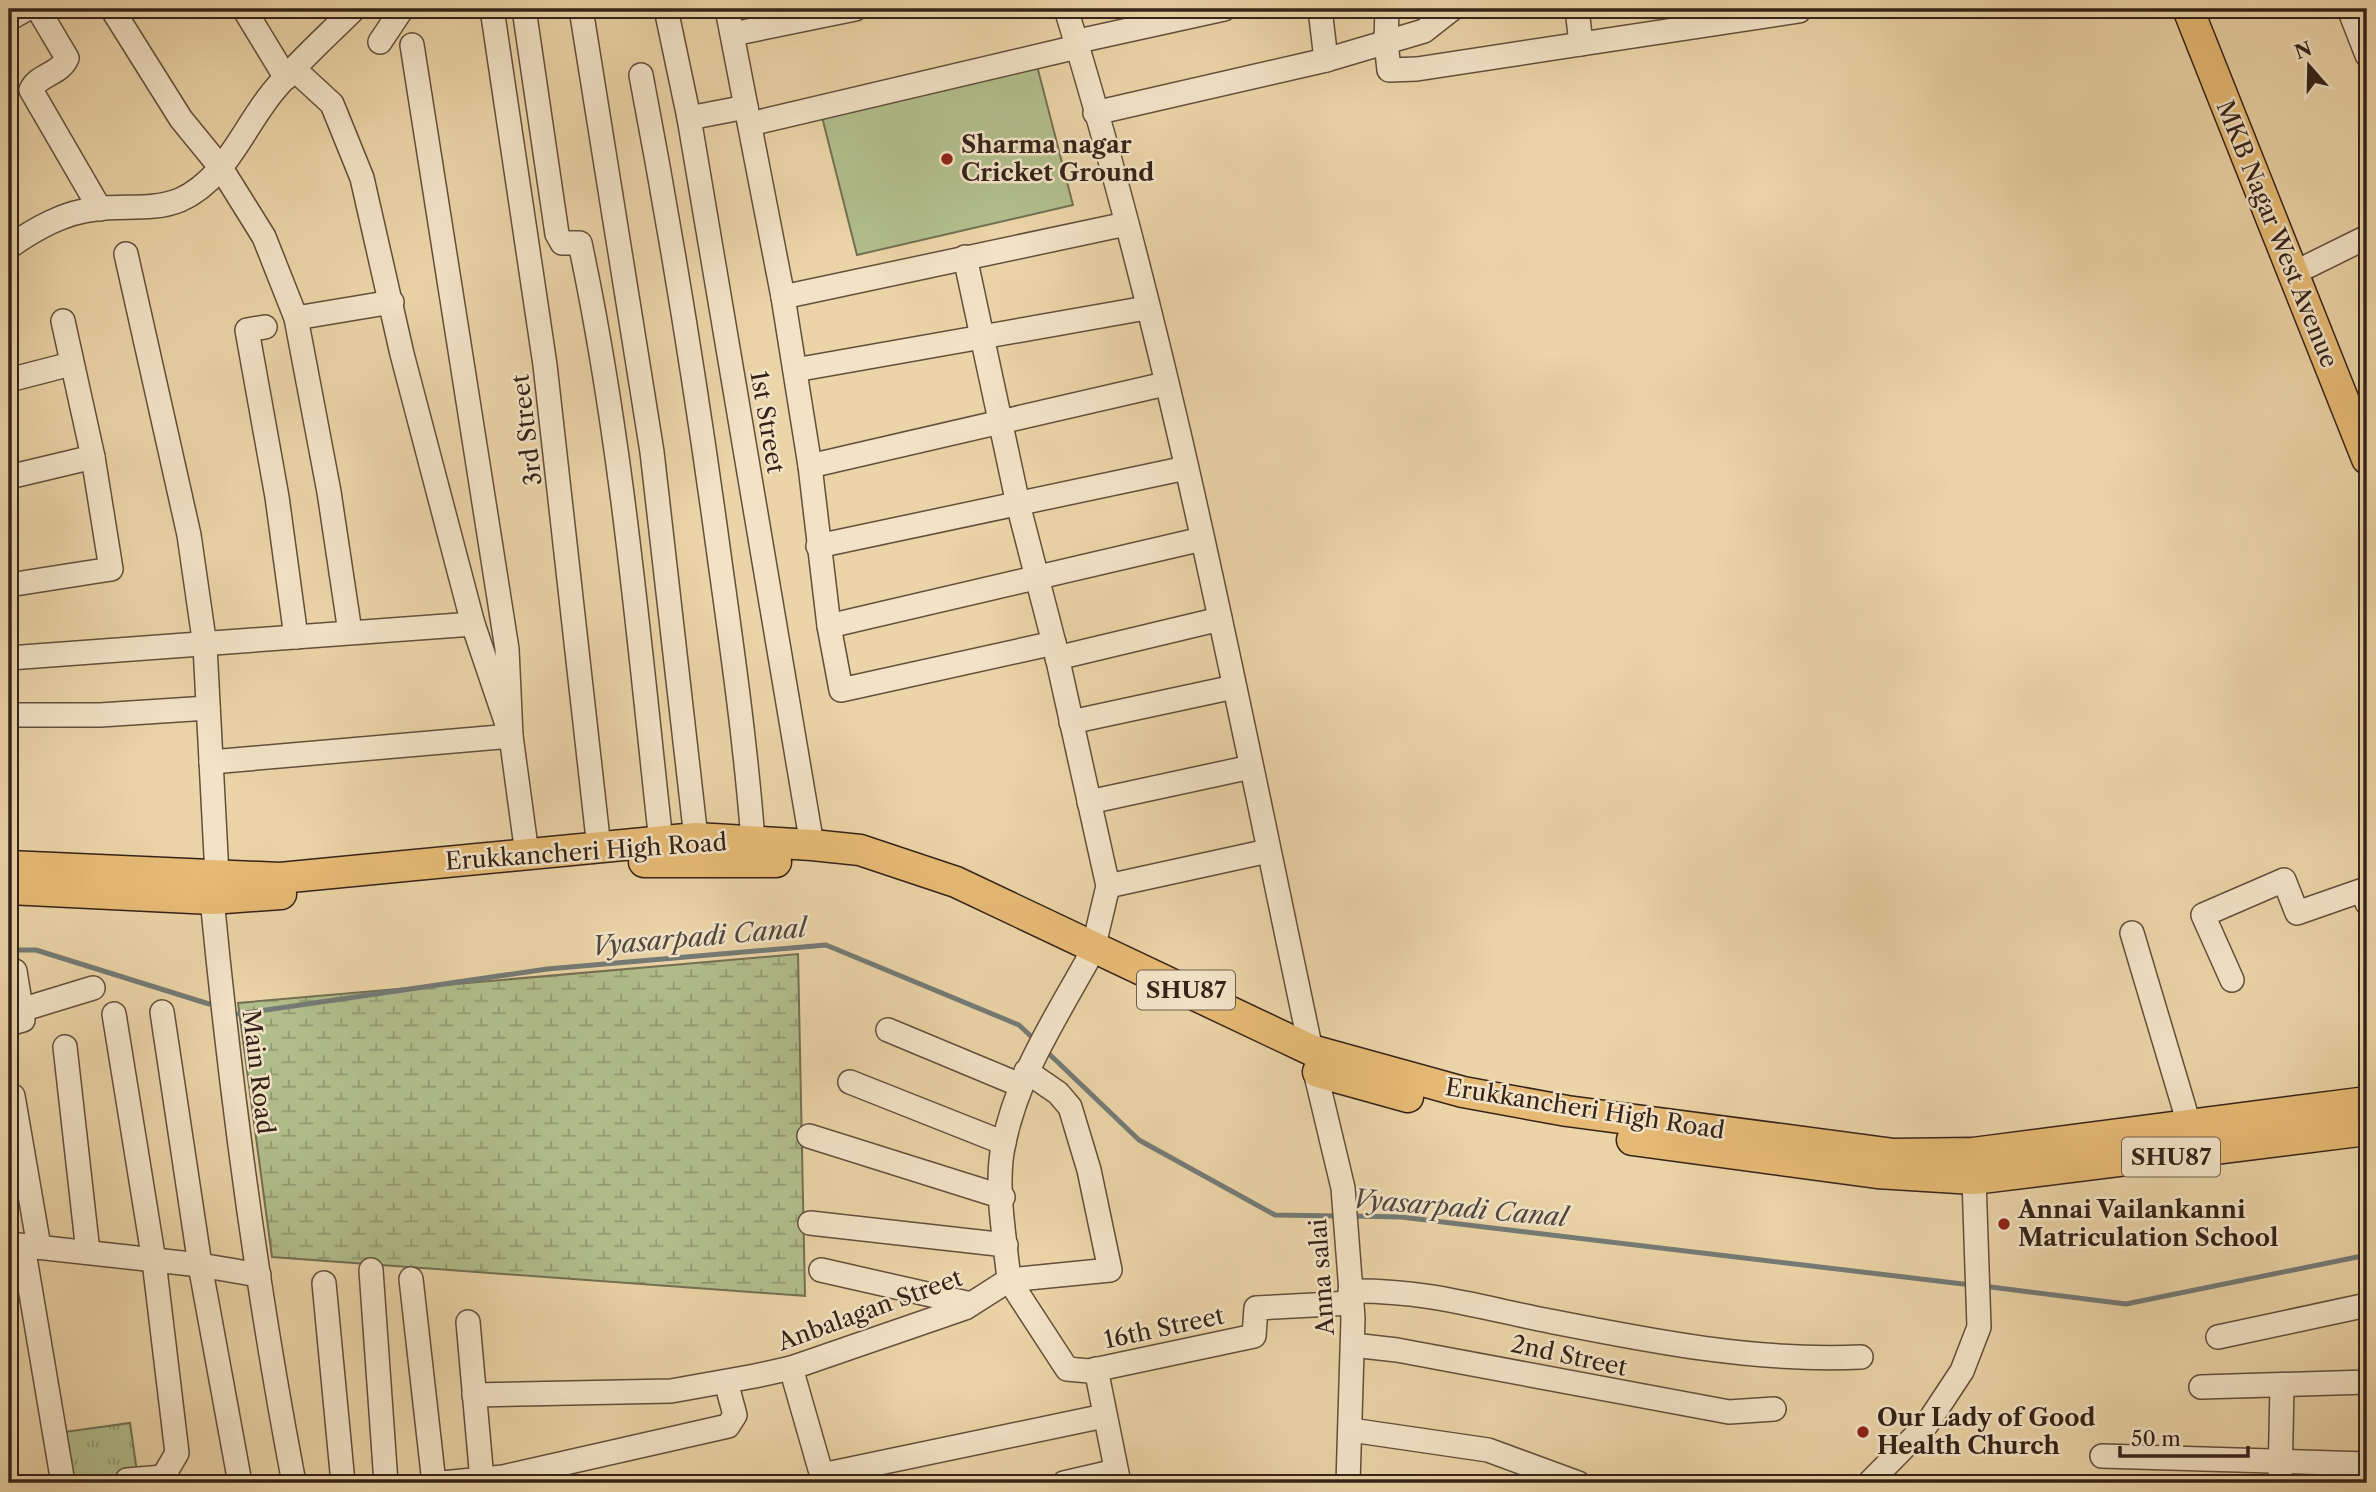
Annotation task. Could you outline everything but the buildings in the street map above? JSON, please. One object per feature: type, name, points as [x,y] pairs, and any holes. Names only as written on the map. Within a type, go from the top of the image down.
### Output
[{"type":"main road","name":"MKB Nagar West Avenue","points":[[2188,9],[2367,459]]},
{"type":"main road","name":"Erukkancheri High Road","points":[[9,866],[214,887],[280,878],[696,838],[812,845],[860,850],[895,859],[956,883],[1090,954],[1313,1061],[1567,1111],[1894,1154],[1973,1153],[2367,1102]]},
{"type":"main road","name":"SHU87","points":[[9,889],[214,887],[503,877],[662,860],[841,864],[918,888],[1090,954]]},
{"type":"main road","name":"SHU87","points":[[1313,1061],[1442,1105],[1586,1134],[1877,1173],[1974,1179],[2367,1130]]},
{"type":"street","points":[[9,19],[27,9]]},
{"type":"street","points":[[38,9],[67,58],[63,65],[36,83],[31,90],[100,209]]},
{"type":"street","points":[[112,9],[181,119],[221,168],[264,237],[296,318],[329,492],[350,632]]},
{"type":"street","points":[[244,9],[290,73],[332,104],[362,178],[402,354],[473,624],[511,736]]},
{"type":"street","points":[[9,247],[45,225],[100,209],[150,207],[179,200],[221,168],[274,89],[354,9]]},
{"type":"street","points":[[380,42],[402,9]]},
{"type":"street","name":"3rd Street","points":[[492,9],[545,365],[599,848]]},
{"type":"street","points":[[524,9],[557,234],[562,243],[580,243],[599,332],[614,435],[661,842]]},
{"type":"street","points":[[580,9],[652,452],[696,838]]},
{"type":"street","name":"1st Street","points":[[666,9],[689,118],[812,845]]},
{"type":"street","points":[[727,9],[782,297],[810,466],[829,626],[841,690],[1220,619]]},
{"type":"street","points":[[733,34],[855,9]]},
{"type":"street","name":"Anna salai","points":[[1066,9],[1126,224],[1186,468],[1313,1061],[1343,1188],[1353,1345],[1348,1483]]},
{"type":"street","points":[[689,118],[748,116],[1077,47],[1083,40],[1224,9]]},
{"type":"street","points":[[1320,9],[1326,60]]},
{"type":"street","points":[[1387,9],[1389,70],[1417,69],[1805,9]]},
{"type":"street","points":[[1095,113],[1326,60],[1424,31],[1452,9]]},
{"type":"street","points":[[1577,9],[1581,44]]},
{"type":"street","points":[[2349,9],[2367,55]]},
{"type":"street","points":[[412,45],[507,649],[511,736],[527,854]]},
{"type":"street","points":[[640,75],[672,237],[696,386],[746,745],[753,841]]},
{"type":"street","points":[[782,297],[1126,224]]},
{"type":"street","points":[[2292,274],[2367,237]]},
{"type":"street","name":"Main Road","points":[[126,254],[189,535],[203,643],[208,708],[214,887],[227,1054],[259,1275],[294,1483]]},
{"type":"street","points":[[888,1030],[1032,1062],[1070,1107],[1089,1170],[1110,1270],[1009,1280],[1003,1196],[1004,1143],[1032,1062],[1090,954],[1108,886],[1038,577],[1018,504],[965,257]]},
{"type":"street","points":[[296,318],[392,302]]},
{"type":"street","points":[[794,370],[1146,308]]},
{"type":"street","points":[[9,585],[111,569],[93,457],[63,321]]},
{"type":"street","points":[[265,327],[247,330],[277,496],[296,637]]},
{"type":"street","points":[[9,380],[71,363]]},
{"type":"street","points":[[810,466],[1165,384]]},
{"type":"street","points":[[9,477],[93,457]]},
{"type":"street","points":[[818,546],[1186,468]]},
{"type":"street","points":[[829,626],[1202,538]]},
{"type":"street","points":[[9,658],[473,624]]},
{"type":"street","points":[[1071,722],[1234,687]]},
{"type":"street","points":[[9,715],[100,715],[208,708]]},
{"type":"street","points":[[211,762],[511,736]]},
{"type":"street","points":[[1089,802],[1251,768]]},
{"type":"street","points":[[1108,886],[1268,851]]},
{"type":"street","points":[[2232,980],[2203,915],[2284,880],[2297,913],[2363,890],[2367,903]]},
{"type":"street","points":[[2132,933],[2189,1124]]},
{"type":"street","points":[[9,972],[15,971],[15,1017],[93,988]]},
{"type":"street","points":[[162,1012],[200,1265],[240,1483]]},
{"type":"street","points":[[114,1014],[154,1261],[177,1453],[163,1480],[127,1480],[127,1483]]},
{"type":"street","points":[[65,1046],[88,1252]]},
{"type":"street","points":[[850,1082],[1004,1143]]},
{"type":"street","points":[[13,1096],[24,1246],[63,1483]]},
{"type":"street","points":[[809,1136],[1003,1196]]},
{"type":"street","points":[[1869,1483],[1927,1424],[1962,1371],[1979,1327],[1974,1179]]},
{"type":"street","points":[[810,1223],[1006,1245]]},
{"type":"street","points":[[24,1246],[200,1265],[259,1275]]},
{"type":"street","points":[[371,1270],[386,1483]]},
{"type":"street","points":[[821,1270],[971,1304]]},
{"type":"street","points":[[411,1279],[433,1483]]},
{"type":"street","name":"Anbalagan Street","points":[[474,1395],[671,1391],[726,1382],[791,1368],[971,1304],[1009,1280]]},
{"type":"street","name":"16th Street","points":[[1009,1280],[1067,1369],[1096,1369],[1254,1336],[1256,1308],[1351,1297]]},
{"type":"street","points":[[324,1283],[344,1483]]},
{"type":"street","points":[[1351,1297],[1399,1290],[1646,1339],[1743,1355],[1808,1359],[1861,1357]]},
{"type":"street","points":[[2218,1337],[2367,1305]]},
{"type":"street","points":[[468,1322],[477,1481],[728,1426],[735,1415],[726,1382]]},
{"type":"street","name":"2nd Street","points":[[1353,1345],[1423,1354],[1651,1400],[1728,1412],[1774,1409]]},
{"type":"street","points":[[791,1368],[823,1479],[1104,1416]]},
{"type":"street","points":[[1064,1483],[1117,1477],[1096,1369]]},
{"type":"street","points":[[2201,1387],[2367,1382]]},
{"type":"street","points":[[2280,1473],[2282,1385]]},
{"type":"street","points":[[1351,1430],[1488,1450],[1578,1483]]},
{"type":"street","points":[[2102,1456],[2280,1473],[2367,1464]]},
{"type":"green space","name":"Sharma nagar Cricket Ground","points":[[1036,62],[1073,205],[857,255],[821,113]]},
{"type":"green space","points":[[798,954],[805,1296],[272,1257],[238,1003]]},
{"type":"green space","points":[[130,1423],[137,1472],[124,1483],[67,1483],[57,1433]]},
{"type":"waterway","name":"Vyasarpadi Canal","points":[[238,1014],[547,969],[826,945],[1019,1025],[1035,1040]]},
{"type":"waterway","name":"Vyasarpadi Canal","points":[[9,950],[36,950],[209,1004]]},
{"type":"waterway","name":"Vyasarpadi Canal","points":[[1044,1049],[1139,1140],[1275,1215],[1339,1216]]},
{"type":"waterway","name":"Vyasarpadi Canal","points":[[1352,1216],[1401,1217],[1963,1284]]},
{"type":"waterway","name":"Vyasarpadi Canal","points":[[1991,1287],[2126,1304],[2367,1255]]},
{"type":"place","name":"Sharma nagar Cricket Ground","points":[[947,159]]},
{"type":"place","name":"Annai Vailankanni Matriculation School","points":[[2004,1224]]},
{"type":"place","name":"Our Lady of Good Health Church","points":[[1863,1432]]}]
